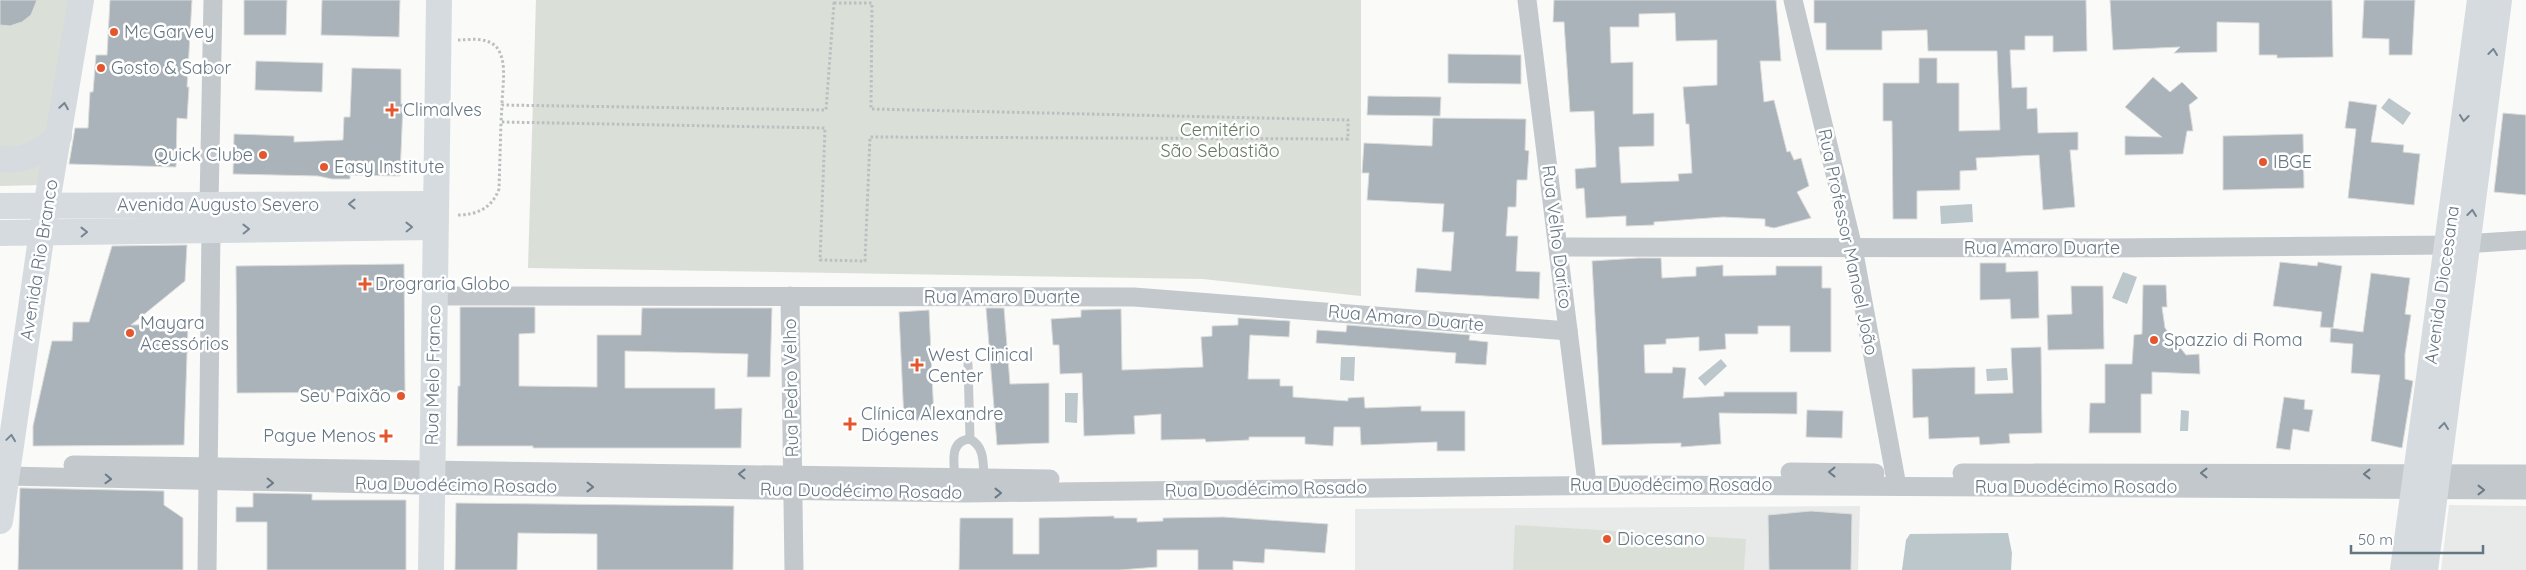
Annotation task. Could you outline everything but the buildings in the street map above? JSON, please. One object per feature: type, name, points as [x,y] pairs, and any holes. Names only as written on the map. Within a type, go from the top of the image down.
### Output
[{"type":"main road","name":"Avenida Rio Branco","points":[[0,521],[42,232],[81,0]]},
{"type":"main road","name":"Rua Melo Franco","points":[[431,570],[439,0]]},
{"type":"main road","name":"Avenida Diocesana","points":[[2458,244],[2480,0]]},
{"type":"main road","name":"Avenida Diocesana","points":[[2403,570],[2426,482],[2458,244],[2499,0]]},
{"type":"main road","points":[[0,159],[13,160],[30,157],[59,136]]},
{"type":"main road","name":"Avenida Augusto Severo","points":[[0,206],[209,204],[436,215]]},
{"type":"main road","name":"Avenida Augusto Severo","points":[[0,233],[211,230],[436,215]]},
{"type":"main road","name":"Avenida Diocesana","points":[[2425,570],[2426,482]]},
{"type":"street","points":[[209,204],[213,0]]},
{"type":"street","name":"Rua Velho Darico","points":[[1527,0],[1586,475]]},
{"type":"street","name":"Rua Professor Manoel João","points":[[1793,0],[1852,248],[1895,480]]},
{"type":"street","points":[[207,570],[211,230]]},
{"type":"street","name":"Rua Amaro Duarte","points":[[1558,247],[1852,248],[2458,244],[2526,240]]},
{"type":"street","name":"Rua Amaro Duarte","points":[[434,296],[1134,297],[1568,331]]},
{"type":"street","name":"Rua Pedro Velho","points":[[790,296],[794,570]]},
{"type":"street","name":"Rua Duodécimo Rosado","points":[[7,470],[793,483],[965,493],[1895,480]]},
{"type":"street","name":"Rua Duodécimo Rosado","points":[[2426,482],[2526,474]]},
{"type":"street","name":"Rua Duodécimo Rosado","points":[[793,483],[954,478],[1586,475],[1895,480],[2426,482],[2526,490]]},
{"type":"lane","points":[[968,364],[970,440]]},
{"type":"lane","points":[[954,478],[954,452],[956,445],[962,440],[970,440],[978,444],[982,452],[984,479]]},
{"type":"path","points":[[501,122],[825,128],[820,260],[865,261],[870,137],[1348,139],[1348,120],[871,109],[872,3],[834,2],[826,110],[502,105]]},
{"type":"path","points":[[436,215],[469,215],[480,211],[495,199],[499,189],[503,62],[498,49],[486,40],[439,38]]},
{"type":"shaded area","points":[[2389,98],[2411,113],[2403,125],[2381,108]]},
{"type":"shaded area","points":[[1972,204],[1973,222],[1941,224],[1940,206]]},
{"type":"shaded area","points":[[2123,272],[2137,277],[2127,304],[2112,298]]},
{"type":"shaded area","points":[[1341,357],[1355,357],[1354,381],[1340,380]]},
{"type":"shaded area","points":[[1721,359],[1727,366],[1705,386],[1698,378]]},
{"type":"shaded area","points":[[2007,368],[2008,380],[1987,381],[1986,369]]},
{"type":"shaded area","points":[[1065,393],[1078,393],[1077,423],[1065,422]]},
{"type":"shaded area","points":[[2181,410],[2189,411],[2188,431],[2180,431]]},
{"type":"shaded area","points":[[2449,505],[2526,506],[2526,570],[2441,570]]},
{"type":"shaded area","name":"Diocesano","points":[[1860,506],[1858,570],[1355,570],[1355,509]]},
{"type":"shaded area","points":[[2008,533],[2012,553],[2011,570],[1902,570],[1906,540],[1910,534]]},
{"type":"green space","points":[[37,0],[72,0],[41,185],[0,186],[0,25],[14,25],[24,21],[31,13]]},
{"type":"green space","name":"Cemitério São Sebastião","points":[[536,0],[1361,0],[1361,296],[1203,279],[528,268]]},
{"type":"green space","points":[[1515,525],[1746,539],[1744,570],[1513,570]]},
{"type":"place","name":"Mc Garvey","points":[[114,32]]},
{"type":"place","name":"Gosto & Sabor","points":[[101,68]]},
{"type":"place","name":"Climalves","points":[[392,110]]},
{"type":"place","name":"Quick Clube","points":[[263,155]]},
{"type":"place","name":"IBGE","points":[[2263,162]]},
{"type":"place","name":"Easy Institute","points":[[324,167]]},
{"type":"place","name":"Drograria Globo","points":[[365,284]]},
{"type":"place","name":"Mayara Acessórios","points":[[130,333]]},
{"type":"place","name":"Spazzio di Roma","points":[[2154,340]]},
{"type":"place","name":"West Clinical Center","points":[[917,365]]},
{"type":"place","name":"Seu Paixão","points":[[401,396]]},
{"type":"place","name":"Clínica Alexandre Diógenes","points":[[850,424]]},
{"type":"place","name":"Pague Menos","points":[[386,436]]},
{"type":"place","name":"Diocesano","points":[[1607,539]]}]
